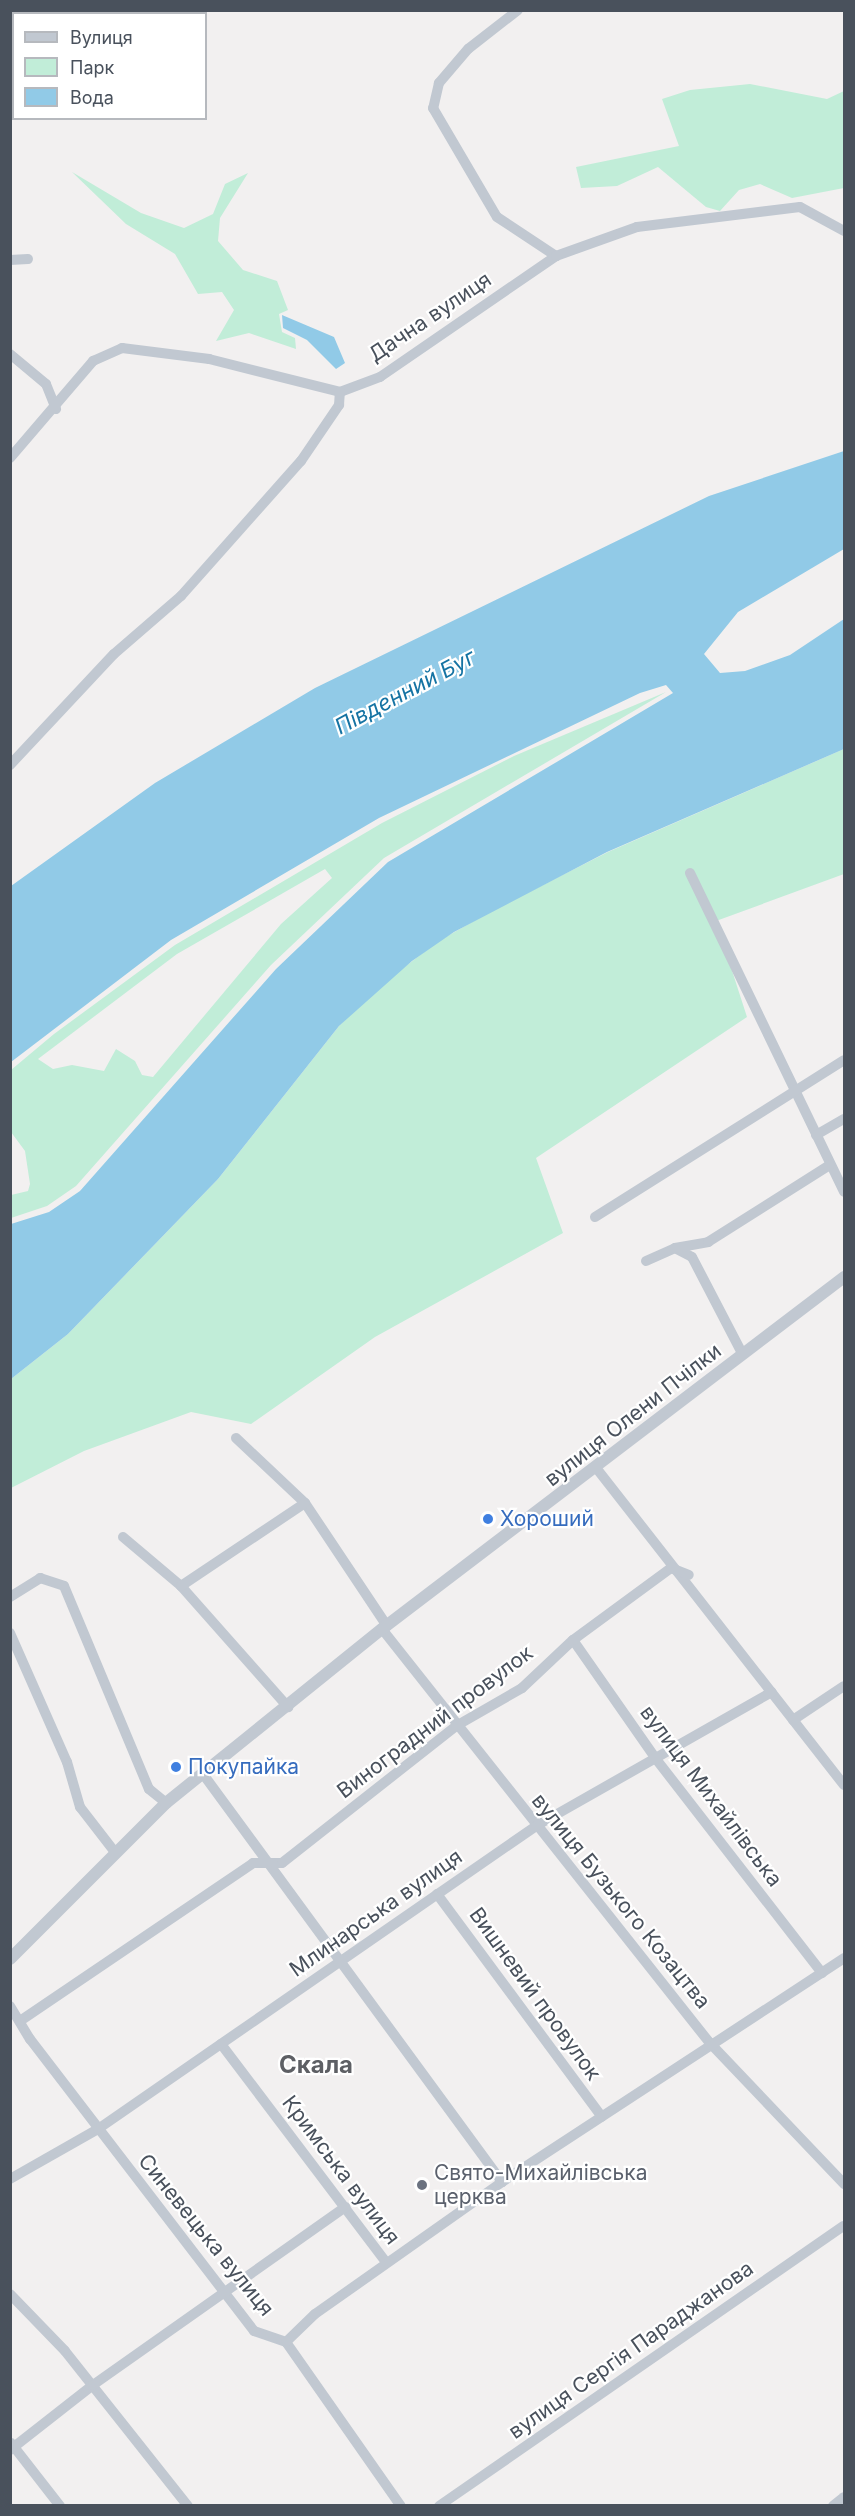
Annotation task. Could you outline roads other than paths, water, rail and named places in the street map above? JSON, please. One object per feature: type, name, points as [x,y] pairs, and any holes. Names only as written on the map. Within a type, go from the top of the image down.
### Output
[{"type":"street","points":[[518,10],[468,49],[439,83],[433,108],[497,217],[556,256]]},
{"type":"street","name":"Дачна вулиця","points":[[340,392],[380,376],[556,256],[637,227],[800,207],[844,231]]},
{"type":"street","points":[[10,260],[28,259]]},
{"type":"street","points":[[10,459],[57,410],[93,362],[122,348],[209,359],[340,392],[339,405],[301,461],[181,596],[114,654],[10,765]]},
{"type":"street","points":[[10,354],[46,384],[57,410]]},
{"type":"street","points":[[690,873],[793,1091],[844,1192]]},
{"type":"street","points":[[595,1217],[844,1060]]},
{"type":"street","points":[[816,1135],[844,1119]]},
{"type":"street","points":[[646,1261],[675,1248],[708,1242],[830,1165]]},
{"type":"street","points":[[675,1248],[692,1257],[743,1355]]},
{"type":"street","name":"вулиця Олени Пчілки","points":[[10,1959],[114,1851],[166,1803],[384,1628],[597,1469],[844,1277]]},
{"type":"street","points":[[236,1438],[305,1503],[384,1628]]},
{"type":"street","points":[[597,1469],[671,1568],[844,1785]]},
{"type":"street","points":[[181,1586],[305,1503]]},
{"type":"street","points":[[123,1537],[181,1586],[288,1707]]},
{"type":"street","points":[[671,1568],[689,1575]]},
{"type":"street","name":"Виноградний провулок","points":[[20,2021],[253,1863],[282,1863],[456,1726],[522,1688],[573,1640],[671,1568]]},
{"type":"street","points":[[10,1597],[40,1578],[64,1586],[79,1614],[129,1746],[149,1789],[166,1803]]},
{"type":"street","name":"вулиця Бузького Козацтва","points":[[384,1628],[456,1726],[709,2042],[844,2184]]},
{"type":"street","points":[[10,1633],[67,1762],[80,1807],[114,1851]]},
{"type":"street","name":"вулиця Михайлівська","points":[[573,1640],[656,1759],[822,1973]]},
{"type":"street","points":[[793,1720],[844,1686]]},
{"type":"street","name":"Млинарська вулиця","points":[[10,2179],[98,2129],[536,1826],[772,1692]]},
{"type":"street","points":[[203,1774],[502,2182]]},
{"type":"street","name":"Вишневий провулок","points":[[438,1894],[602,2118]]},
{"type":"street","points":[[401,2505],[286,2342],[386,2262],[502,2182],[602,2118],[709,2042],[844,1958]]},
{"type":"street","name":"Синевецька вулиця","points":[[10,2006],[98,2129],[228,2294],[254,2331],[286,2342]]},
{"type":"street","name":"Кримська вулиця","points":[[221,2044],[386,2262]]},
{"type":"street","points":[[60,2505],[12,2447],[93,2385],[228,2294],[345,2207]]},
{"type":"street","name":"вулиця Сергія Параджанова","points":[[439,2505],[844,2226]]},
{"type":"street","points":[[10,2294],[93,2385],[188,2505]]},
{"type":"street","points":[[833,2505],[844,2497]]},
{"type":"water","points":[[282,315],[334,337],[345,363],[336,369],[307,340],[283,328]]},
{"type":"water","name":"Південний Буг","points":[[844,451],[844,549],[738,612],[704,654],[720,673],[745,671],[790,655],[844,619],[844,749],[607,852],[454,932],[412,961],[339,1026],[218,1179],[68,1334],[11,1379],[11,1224],[49,1212],[80,1191],[276,969],[388,862],[673,693],[666,685],[640,693],[379,818],[171,940],[11,1062],[11,886],[155,783],[315,688],[709,496]]},
{"type":"place","name":"Хороший","points":[[488,1519]]},
{"type":"place","name":"Покупайка","points":[[176,1767]]},
{"type":"place","name":"Свято-Михайлівська церква","points":[[422,2185]]},
{"type":"district","name":"Скала","points":[[316,2065]]}]
